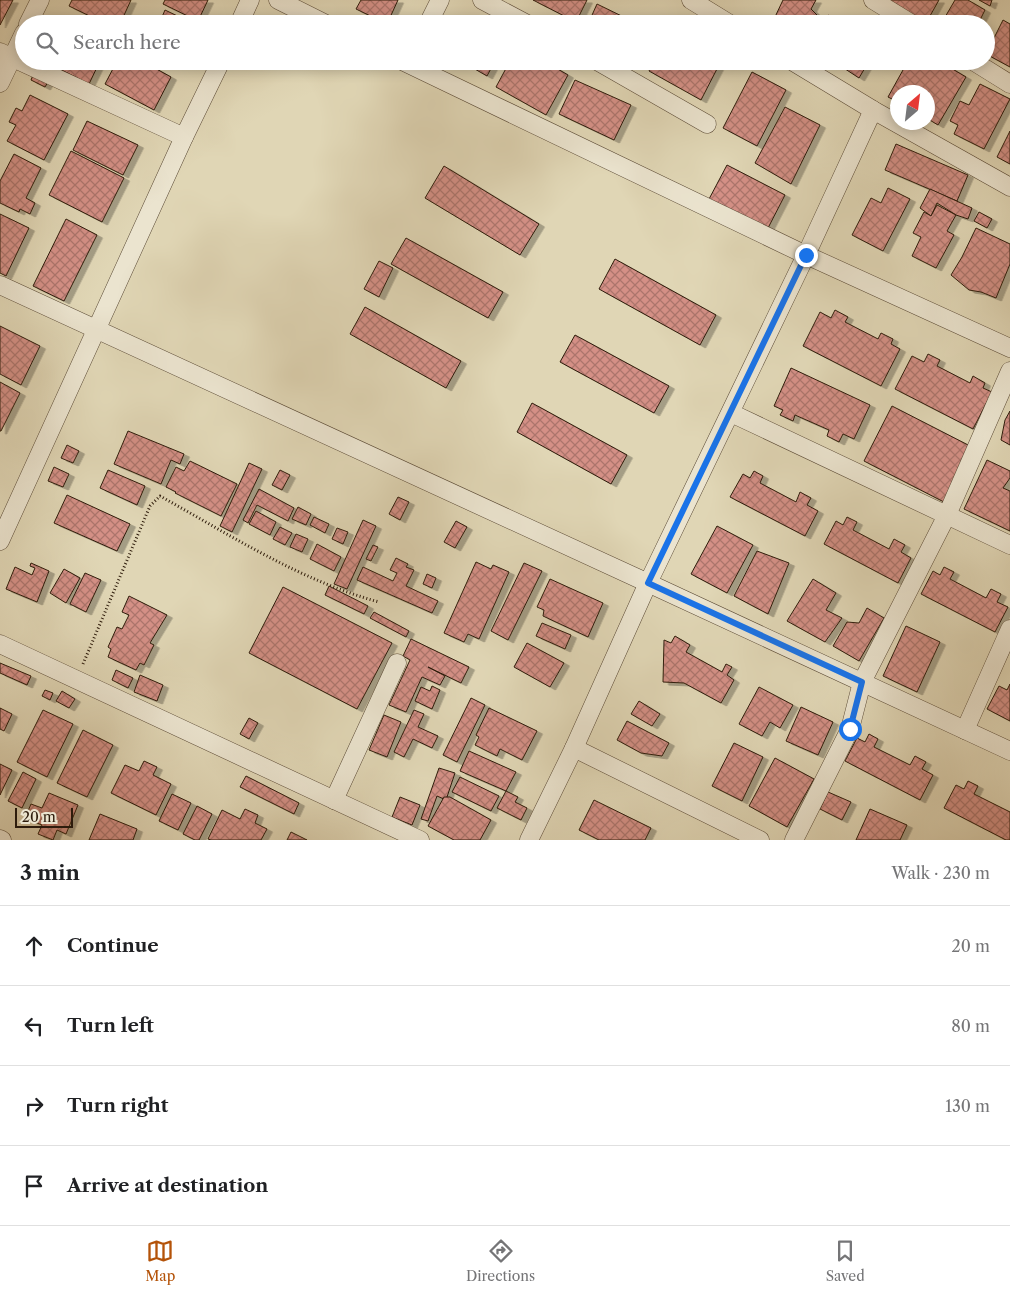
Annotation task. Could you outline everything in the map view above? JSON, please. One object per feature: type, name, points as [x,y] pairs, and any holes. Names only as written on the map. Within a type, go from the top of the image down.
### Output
[{"type":"street","points":[[32,15],[40,0]]},
{"type":"street","points":[[243,15],[250,0]]},
{"type":"street","points":[[278,0],[308,15]]},
{"type":"street","points":[[432,15],[440,0]]},
{"type":"street","points":[[482,0],[510,15]]},
{"type":"street","points":[[690,0],[715,15]]},
{"type":"street","points":[[873,0],[897,15]]},
{"type":"street","points":[[0,83],[6,55],[15,44]]},
{"type":"street","points":[[39,70],[184,137]]},
{"type":"street","points":[[0,541],[184,137],[217,70]]},
{"type":"street","points":[[423,70],[806,255],[1010,348]]},
{"type":"street","points":[[613,70],[707,124]]},
{"type":"street","points":[[807,70],[873,110],[1010,187]]},
{"type":"street","points":[[987,70],[1010,84]]},
{"type":"street","points":[[529,840],[574,748],[648,583],[806,255],[873,110]]},
{"type":"street","points":[[0,285],[1010,751]]},
{"type":"street","points":[[794,840],[850,729],[862,682],[947,515],[1010,371]]},
{"type":"street","points":[[731,412],[1010,545]]},
{"type":"street","points":[[965,730],[1010,629]]},
{"type":"street","points":[[0,644],[420,840]]},
{"type":"street","points":[[334,800],[397,663]]},
{"type":"street","points":[[574,748],[760,840]]},
{"type":"path","points":[[76,680],[150,506],[160,496],[272,559],[350,594],[379,602]]},
{"type":"building","points":[[0,0],[13,0],[0,25]]},
{"type":"building","points":[[72,0],[131,0],[124,15],[88,15],[69,6]]},
{"type":"building","points":[[165,0],[208,0],[201,15],[186,15],[163,4]]},
{"type":"building","points":[[361,0],[398,0],[391,15],[368,15],[356,9]]},
{"type":"building","points":[[533,0],[587,0],[580,15],[562,15]]},
{"type":"building","points":[[783,0],[816,0],[811,9],[817,15],[776,15]]},
{"type":"building","points":[[889,0],[939,0],[931,15],[913,15]]},
{"type":"building","points":[[955,0],[968,0],[985,10],[982,15],[946,15]]},
{"type":"building","points":[[979,0],[992,0],[990,6]]},
{"type":"building","points":[[597,4],[620,15],[592,15]]},
{"type":"building","points":[[165,10],[175,15],[163,15]]},
{"type":"building","points":[[1003,20],[1010,24],[1010,67],[995,59],[995,36]]},
{"type":"building","points":[[62,70],[96,70],[89,84]]},
{"type":"building","points":[[112,70],[158,70],[171,77],[154,110],[105,84]]},
{"type":"building","points":[[477,70],[490,70],[487,76]]},
{"type":"building","points":[[505,70],[559,70],[568,75],[546,115],[496,87]]},
{"type":"building","points":[[650,70],[716,70],[701,100]]},
{"type":"building","points":[[847,70],[864,70],[859,78]]},
{"type":"building","points":[[903,70],[954,70],[966,77],[938,125],[935,123],[935,85],[895,85]]},
{"type":"building","points":[[752,72],[786,90],[757,146],[723,128]]},
{"type":"building","points":[[33,75],[48,82],[45,87],[31,80]]},
{"type":"building","points":[[575,80],[631,105],[614,140],[559,114]]},
{"type":"building","points":[[980,84],[1010,99],[984,149],[954,134],[958,125],[950,121],[960,101],[969,105]]},
{"type":"building","points":[[30,95],[68,114],[44,160],[7,141],[16,125],[9,122],[16,108],[22,111]]},
{"type":"building","points":[[785,107],[820,125],[791,184],[755,163]]},
{"type":"building","points":[[87,121],[138,145],[123,175],[73,150]]},
{"type":"building","points":[[1010,131],[1010,164],[997,157]]},
{"type":"building","points":[[896,144],[968,175],[957,201],[885,170]]},
{"type":"building","points":[[71,151],[124,178],[102,222],[49,195]]},
{"type":"building","points":[[14,154],[41,168],[26,198],[35,203],[30,214],[20,209],[19,212],[0,203],[0,181]]},
{"type":"building","points":[[727,165],[785,195],[767,230],[708,201]]},
{"type":"building","points":[[444,166],[539,224],[520,255],[425,198]]},
{"type":"building","points":[[888,188],[910,199],[883,251],[852,235],[871,198],[881,203]]},
{"type":"building","points":[[930,189],[972,208],[968,219],[956,215],[937,203],[931,216],[920,208]]},
{"type":"building","points":[[937,205],[956,215],[947,231],[954,235],[936,268],[912,256],[921,237],[913,233],[924,212],[931,216]]},
{"type":"building","points":[[979,212],[992,219],[987,228],[974,221]]},
{"type":"building","points":[[0,214],[29,228],[6,276],[0,273]]},
{"type":"building","points":[[66,219],[97,235],[64,301],[33,286]]},
{"type":"building","points":[[976,228],[1010,244],[1010,264],[996,298],[969,290],[951,275]]},
{"type":"building","points":[[406,238],[503,292],[488,318],[391,264]]},
{"type":"building","points":[[615,259],[716,315],[700,345],[599,289]]},
{"type":"building","points":[[379,261],[393,268],[379,297],[364,289]]},
{"type":"building","points":[[365,307],[461,361],[446,388],[350,334]]},
{"type":"building","points":[[835,310],[848,317],[845,322],[878,339],[881,333],[893,339],[891,344],[900,349],[881,386],[803,346],[820,312],[831,318]]},
{"type":"building","points":[[0,326],[40,346],[21,385],[0,374]]},
{"type":"building","points":[[575,335],[669,386],[654,413],[560,362]]},
{"type":"building","points":[[928,354],[940,360],[937,366],[970,383],[973,376],[985,383],[983,388],[992,392],[973,429],[895,389],[912,356],[924,362]]},
{"type":"building","points":[[791,368],[870,405],[854,439],[843,434],[839,442],[827,436],[829,430],[795,415],[793,421],[780,415],[783,410],[774,406]]},
{"type":"building","points":[[0,382],[20,393],[1,431],[0,431]]},
{"type":"building","points":[[532,403],[627,455],[611,484],[517,432]]},
{"type":"building","points":[[892,406],[972,447],[944,502],[864,461]]},
{"type":"building","points":[[1010,411],[1010,445],[1001,440],[1005,420]]},
{"type":"building","points":[[128,431],[184,454],[180,464],[171,460],[161,484],[114,464]]},
{"type":"building","points":[[67,445],[79,451],[73,463],[61,458]]},
{"type":"building","points":[[987,460],[1010,471],[1010,478],[1003,488],[1010,491],[1010,531],[964,509]]},
{"type":"building","points":[[190,461],[237,484],[221,516],[166,487],[176,467],[184,471]]},
{"type":"building","points":[[249,463],[262,469],[232,532],[220,526]]},
{"type":"building","points":[[54,467],[69,474],[63,487],[48,481]]},
{"type":"building","points":[[108,470],[145,486],[137,505],[100,488]]},
{"type":"building","points":[[280,470],[290,475],[282,490],[272,485]]},
{"type":"building","points":[[754,471],[763,476],[760,483],[796,502],[800,492],[811,498],[807,505],[818,511],[805,536],[730,497],[743,474],[750,478]]},
{"type":"building","points":[[259,489],[294,508],[288,521],[257,505],[248,523],[243,520]]},
{"type":"building","points":[[67,495],[130,524],[117,551],[54,523]]},
{"type":"building","points":[[398,497],[409,502],[400,520],[389,514]]},
{"type":"building","points":[[298,507],[311,514],[306,525],[292,519]]},
{"type":"building","points":[[256,511],[276,522],[270,535],[249,524]]},
{"type":"building","points":[[314,517],[329,524],[325,533],[310,525]]},
{"type":"building","points":[[847,517],[857,522],[853,530],[889,549],[894,539],[905,545],[901,552],[911,558],[898,583],[824,544],[836,521],[843,525]]},
{"type":"building","points":[[363,520],[376,526],[347,589],[334,584]]},
{"type":"building","points":[[456,521],[467,527],[455,548],[444,542]]},
{"type":"building","points":[[717,526],[753,545],[727,593],[691,574]]},
{"type":"building","points":[[280,527],[292,533],[285,545],[273,539]]},
{"type":"building","points":[[337,528],[348,532],[343,544],[332,539]]},
{"type":"building","points":[[296,534],[308,539],[302,552],[290,547]]},
{"type":"building","points":[[317,544],[341,557],[334,571],[310,559]]},
{"type":"building","points":[[373,545],[378,547],[371,561],[366,559]]},
{"type":"building","points":[[757,551],[789,563],[768,614],[734,596]]},
{"type":"building","points":[[396,558],[408,564],[406,567],[414,570],[406,586],[438,601],[432,613],[357,580],[363,567],[393,581],[397,573],[390,570]]},
{"type":"building","points":[[476,562],[491,569],[493,565],[509,572],[479,639],[468,634],[464,642],[444,633]]},
{"type":"building","points":[[31,563],[49,571],[37,602],[6,589],[15,567],[32,575],[35,568],[30,566]]},
{"type":"building","points":[[524,563],[542,571],[508,640],[491,631]]},
{"type":"building","points":[[944,567],[954,572],[950,579],[986,598],[991,589],[1001,594],[997,602],[1008,607],[995,632],[921,594],[933,571],[940,575]]},
{"type":"building","points":[[64,569],[80,578],[66,603],[50,593]]},
{"type":"building","points":[[85,573],[101,580],[86,612],[70,604]]},
{"type":"building","points":[[427,574],[436,578],[432,588],[423,584]]},
{"type":"building","points":[[550,579],[603,603],[588,637],[543,616],[544,610],[537,607]]},
{"type":"building","points":[[813,579],[836,593],[826,610],[842,618],[825,642],[787,621]]},
{"type":"building","points":[[329,586],[368,606],[364,614],[325,595]]},
{"type":"building","points":[[283,587],[392,643],[357,709],[249,653]]},
{"type":"building","points":[[129,596],[167,615],[150,643],[154,645],[144,665],[140,663],[136,670],[108,657],[111,649],[108,647],[117,627],[122,629],[129,615],[122,612]]},
{"type":"building","points":[[867,608],[884,618],[859,661],[833,646],[847,622],[859,623]]},
{"type":"building","points":[[374,612],[409,631],[406,637],[370,618]]},
{"type":"building","points":[[542,623],[571,635],[565,649],[536,636]]},
{"type":"building","points":[[906,626],[940,642],[917,692],[883,676]]},
{"type":"building","points":[[675,636],[690,645],[686,652],[722,672],[726,664],[732,667],[727,675],[734,680],[721,703],[684,683],[663,682],[664,640],[671,643]]},
{"type":"building","points":[[411,639],[469,667],[461,683],[428,667],[445,676],[440,685],[422,677],[406,712],[389,705],[410,660],[403,656]]},
{"type":"building","points":[[527,643],[564,663],[550,687],[514,667]]},
{"type":"building","points":[[0,663],[31,676],[27,685],[0,673]]},
{"type":"building","points":[[116,670],[133,678],[128,688],[112,680]]},
{"type":"building","points":[[140,675],[163,685],[157,701],[134,692]]},
{"type":"building","points":[[1010,684],[1010,721],[987,709],[999,686],[1007,690]]},
{"type":"building","points":[[432,686],[440,690],[432,709],[415,701],[421,687],[430,691]]},
{"type":"building","points":[[759,687],[793,705],[780,728],[770,722],[762,736],[739,724]]},
{"type":"building","points":[[45,690],[53,693],[50,700],[42,696]]},
{"type":"building","points":[[62,691],[75,699],[69,708],[56,701]]},
{"type":"building","points":[[471,698],[485,705],[457,762],[443,755]]},
{"type":"building","points":[[639,701],[660,714],[652,726],[631,714]]},
{"type":"building","points":[[801,707],[833,722],[818,755],[786,741]]},
{"type":"building","points":[[0,708],[12,714],[4,731],[0,729]]},
{"type":"building","points":[[489,708],[537,731],[522,760],[500,749],[497,756],[475,745],[479,737],[476,735]]},
{"type":"building","points":[[43,710],[73,724],[47,777],[17,762]]},
{"type":"building","points":[[414,710],[424,714],[418,727],[438,736],[432,748],[413,739],[404,757],[394,752]]},
{"type":"building","points":[[384,715],[401,722],[387,757],[369,750]]},
{"type":"building","points":[[249,718],[258,723],[249,739],[240,734]]},
{"type":"building","points":[[627,721],[669,743],[662,756],[641,753],[617,740]]},
{"type":"building","points":[[83,730],[113,745],[87,797],[57,783]]},
{"type":"building","points":[[869,734],[878,739],[874,747],[910,765],[915,756],[926,762],[922,769],[933,775],[920,800],[845,761],[857,738],[865,742]]},
{"type":"building","points":[[734,743],[763,757],[742,801],[712,786]]},
{"type":"building","points":[[469,751],[516,772],[506,791],[460,771]]},
{"type":"building","points":[[775,758],[814,779],[787,827],[749,806]]},
{"type":"building","points":[[144,761],[157,767],[153,775],[171,784],[156,815],[111,793],[125,765],[139,771]]},
{"type":"building","points":[[0,764],[12,770],[0,795]]},
{"type":"building","points":[[439,768],[455,773],[446,800],[437,796],[428,821],[421,819]]},
{"type":"building","points":[[23,772],[36,779],[22,808],[8,801]]},
{"type":"building","points":[[246,776],[299,803],[294,814],[240,787]]},
{"type":"building","points":[[460,777],[499,796],[491,811],[452,792]]},
{"type":"building","points":[[968,781],[978,786],[974,794],[1010,812],[1010,840],[1006,840],[944,808],[956,785],[964,789]]},
{"type":"building","points":[[506,791],[518,797],[515,802],[527,808],[521,820],[497,808]]},
{"type":"building","points":[[828,792],[851,802],[842,820],[820,809]]},
{"type":"building","points":[[49,793],[78,805],[66,834],[57,830],[53,840],[38,834],[42,825],[25,818],[31,804],[42,808]]},
{"type":"building","points":[[172,794],[191,803],[178,830],[159,821]]},
{"type":"building","points":[[400,797],[420,805],[412,825],[392,817]]},
{"type":"building","points":[[444,797],[450,797],[491,820],[480,840],[454,840],[428,826]]},
{"type":"building","points":[[594,800],[651,828],[645,840],[599,840],[579,830]]},
{"type":"building","points":[[197,806],[212,814],[199,840],[195,840],[183,834]]},
{"type":"building","points":[[245,809],[258,815],[255,823],[267,829],[261,840],[208,839],[222,810],[240,819]]},
{"type":"building","points":[[870,809],[907,825],[900,840],[856,840]]},
{"type":"building","points":[[100,814],[137,829],[133,840],[89,840]]},
{"type":"building","points":[[291,832],[307,840],[287,840]]},
{"type":"route","points":[[806,255],[648,583],[862,682],[850,729]]}]
